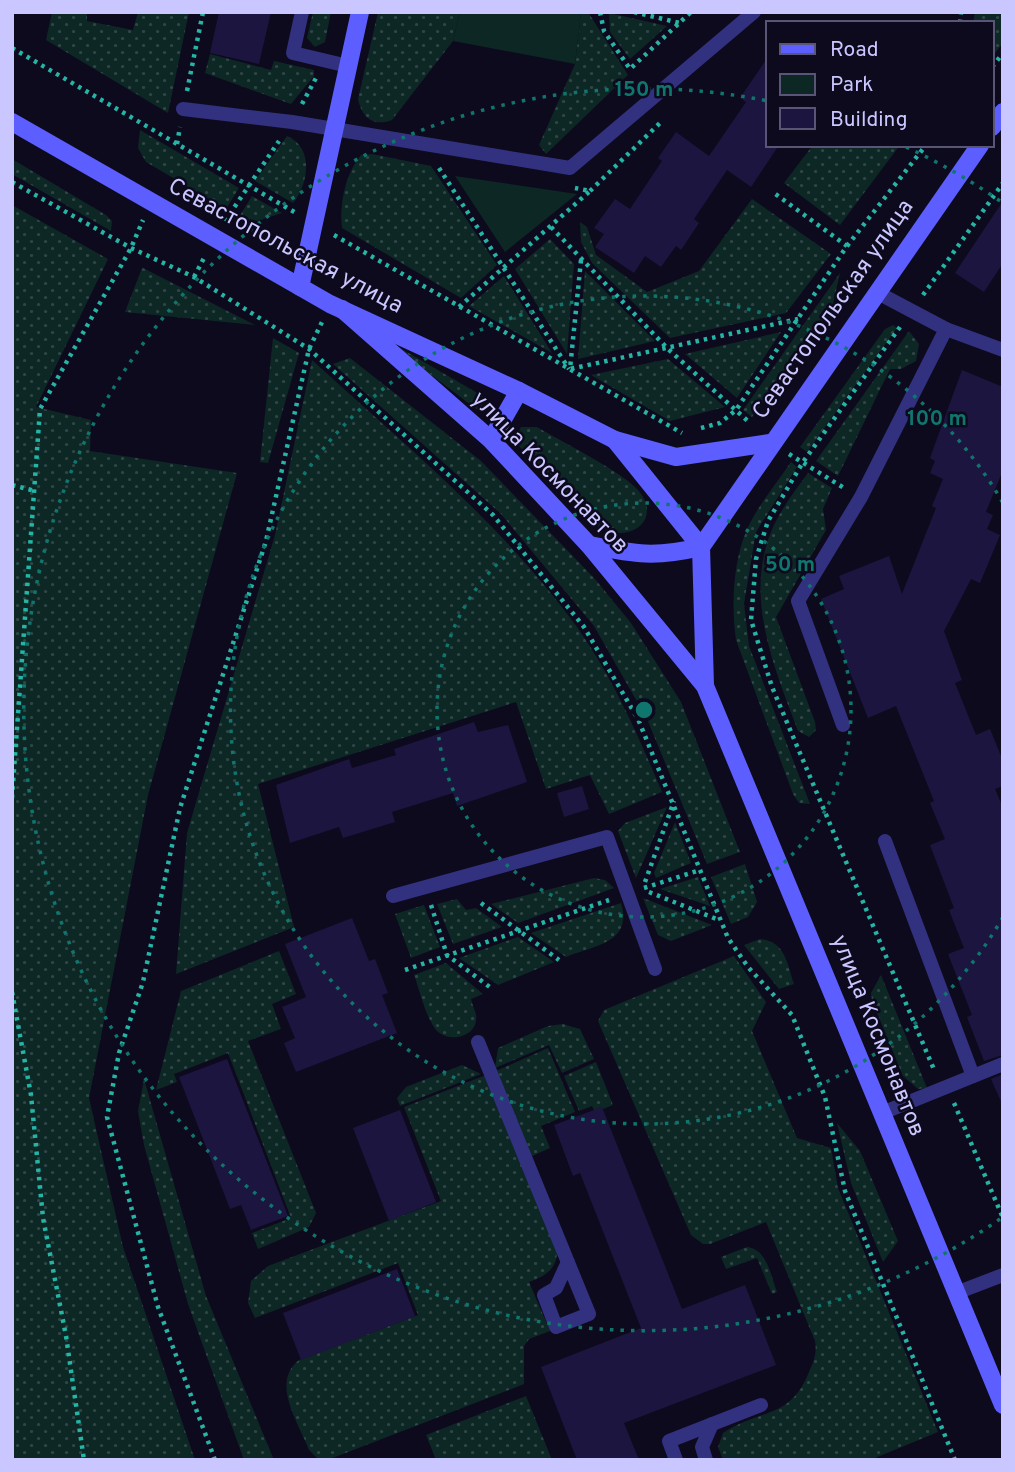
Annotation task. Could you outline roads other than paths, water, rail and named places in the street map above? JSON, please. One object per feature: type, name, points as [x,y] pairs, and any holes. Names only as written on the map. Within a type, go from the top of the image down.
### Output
[{"type":"main road","points":[[299,287],[360,12]]},
{"type":"main road","name":"Севастопольская улица","points":[[12,122],[336,307],[519,391],[615,440],[676,457],[771,443],[979,147]]},
{"type":"main road","name":"улица Космонавтов","points":[[336,307],[491,440],[589,545],[705,686],[1003,1405]]},
{"type":"main road","points":[[491,440],[519,391]]},
{"type":"main road","name":"Севастопольская улица","points":[[615,440],[701,547]]},
{"type":"main road","points":[[589,545],[644,556],[665,556],[701,547],[771,443]]},
{"type":"main road","name":"улица Космонавтов","points":[[701,547],[705,686]]},
{"type":"lane","points":[[302,12],[293,53],[348,66]]},
{"type":"lane","points":[[183,109],[334,129],[570,168],[754,12]]},
{"type":"lane","points":[[878,293],[946,330],[1003,350]]},
{"type":"lane","points":[[843,725],[798,601],[861,498],[946,330]]},
{"type":"lane","points":[[393,897],[607,837],[635,891],[655,969]]},
{"type":"lane","points":[[884,841],[973,1076]]},
{"type":"lane","points":[[478,1042],[568,1262]]},
{"type":"lane","points":[[882,1113],[1003,1064]]},
{"type":"lane","points":[[956,1293],[1003,1275]]},
{"type":"lane","points":[[676,1460],[668,1441],[761,1405]]},
{"type":"lane","points":[[706,1460],[702,1447],[712,1424]]}]
